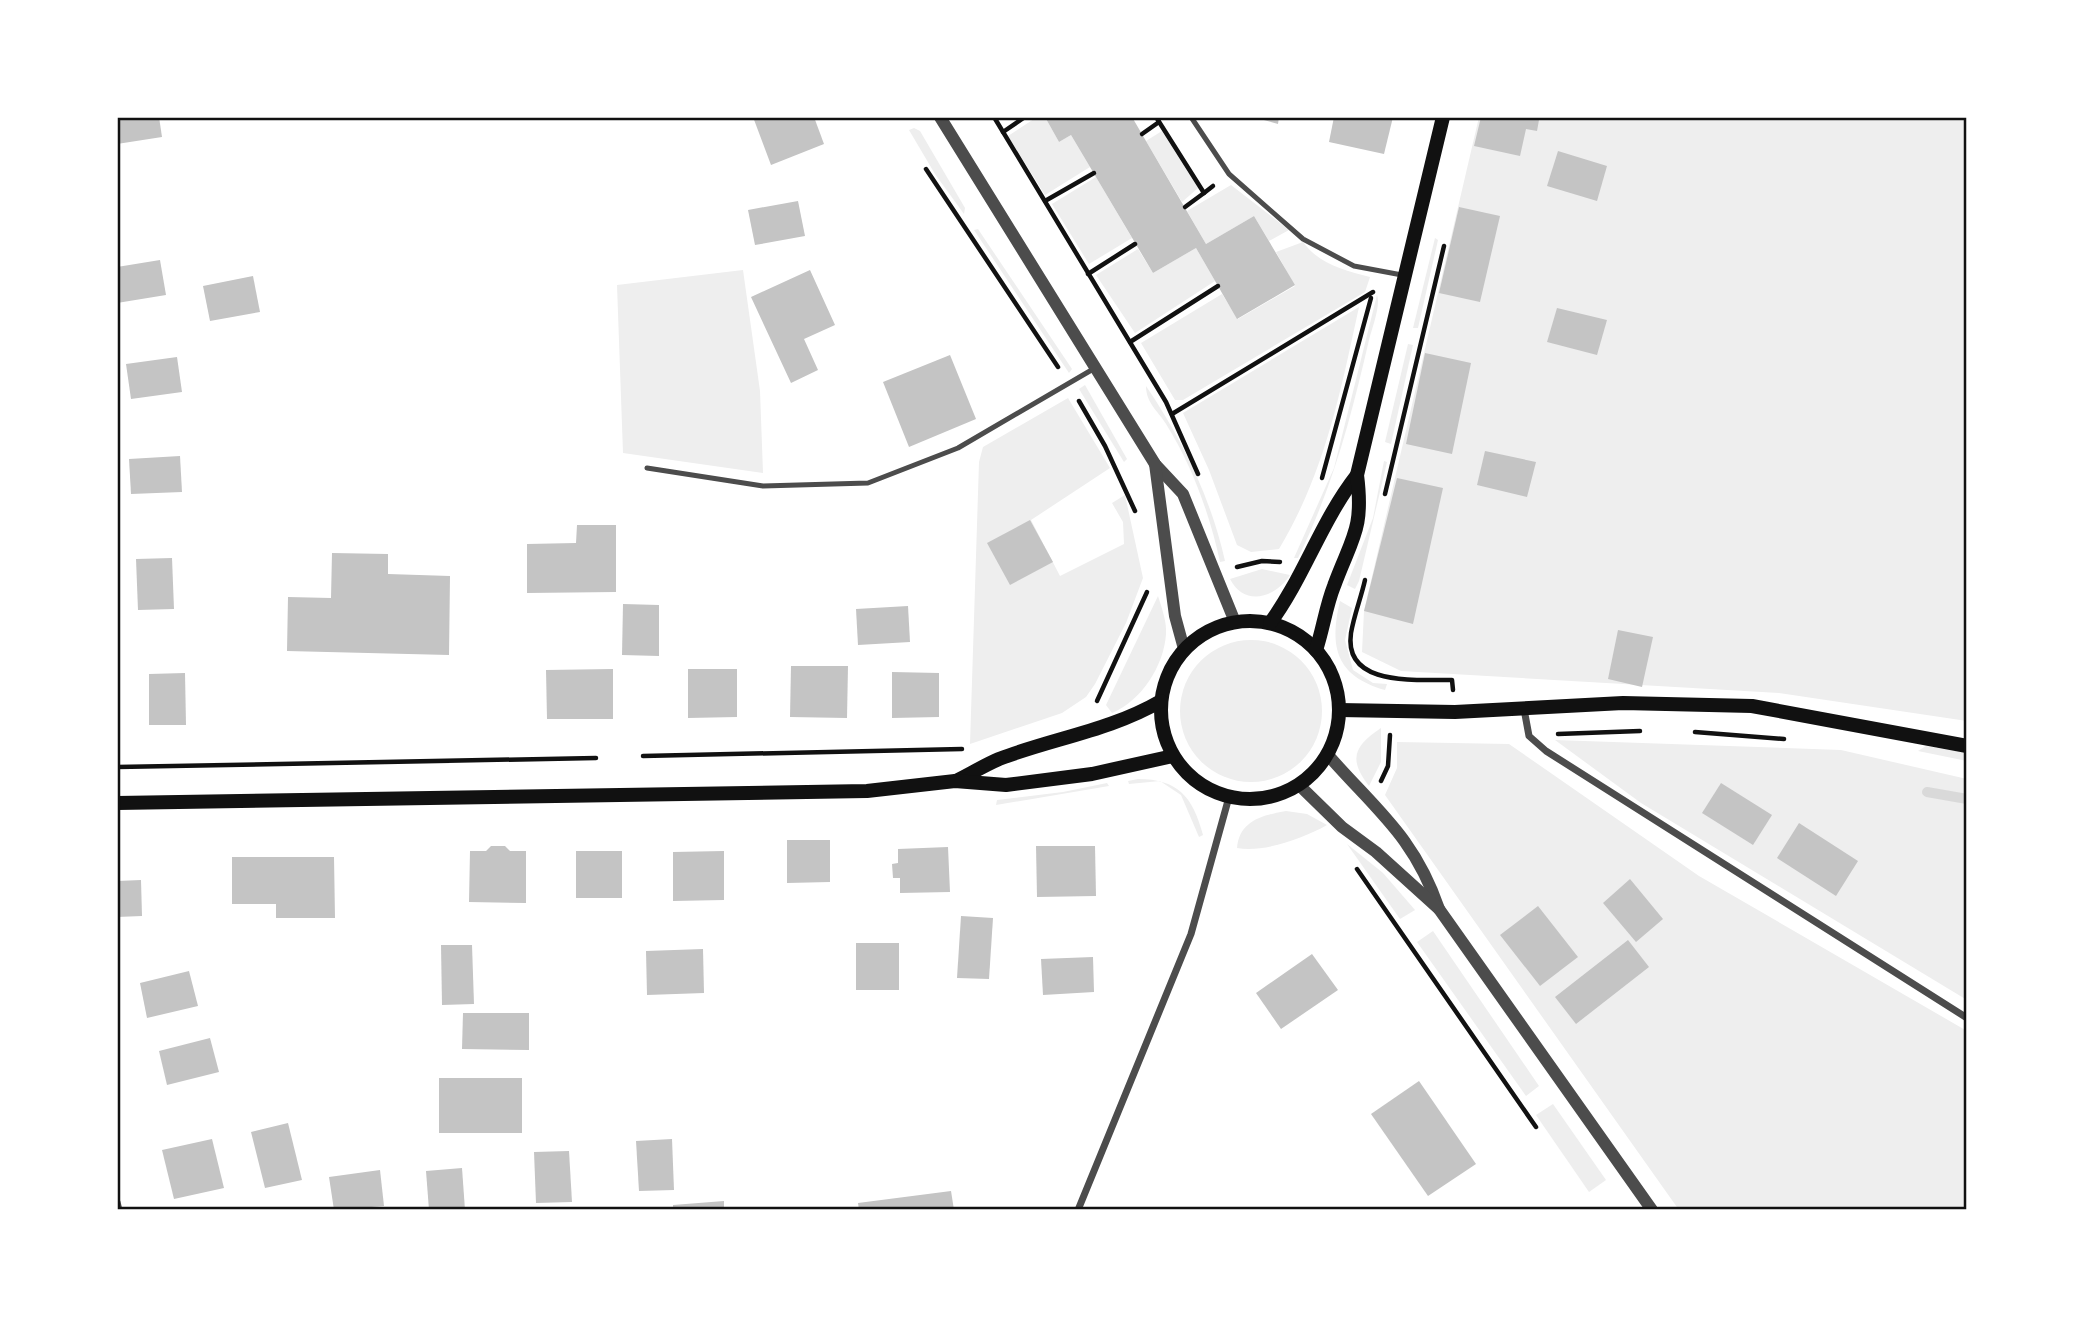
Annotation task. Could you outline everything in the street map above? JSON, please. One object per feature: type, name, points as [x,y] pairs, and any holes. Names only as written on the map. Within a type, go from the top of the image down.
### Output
[{"type":"main road","points":[[1316,650],[1334,587],[1354,541],[1361,510],[1357,475],[1443,117]]},
{"type":"main road","points":[[1270,623],[1302,571],[1336,501],[1357,475]]},
{"type":"main road","points":[[1236,622],[1270,623],[1302,638],[1316,650],[1337,688],[1339,710],[1336,733],[1328,755],[1315,772],[1299,785],[1277,795],[1253,800],[1229,797],[1207,789],[1188,775],[1173,756],[1161,720],[1165,682],[1184,649],[1217,627],[1236,622]]},
{"type":"main road","points":[[955,781],[1000,759],[1072,739],[1136,716],[1161,701]]},
{"type":"main road","points":[[1339,710],[1455,712],[1623,704],[1752,706],[1967,746]]},
{"type":"main road","points":[[117,803],[867,791],[955,781],[1006,785],[1092,774],[1173,756]]},
{"type":"street","points":[[940,117],[1155,464],[1183,494],[1236,622]]},
{"type":"street","points":[[1155,464],[1175,615],[1184,649]]},
{"type":"street","points":[[1524,709],[1530,736],[1546,751],[1967,1018]]},
{"type":"street","points":[[1328,755],[1398,829],[1427,873],[1439,909]]},
{"type":"street","points":[[1299,785],[1342,827],[1376,852],[1439,909],[1652,1210]]},
{"type":"street","points":[[1078,1210],[1191,934],[1229,797]]},
{"type":"street","points":[[117,1202],[119,1210]]},
{"type":"lane","points":[[1191,117],[1229,174],[1303,239],[1354,266],[1406,275]]},
{"type":"lane","points":[[647,468],[763,486],[868,483],[958,449],[1095,368]]},
{"type":"path","points":[[994,117],[1172,414],[1204,487]]},
{"type":"path","points":[[1003,132],[1025,117]]},
{"type":"path","points":[[1142,134],[1158,120],[1204,192]]},
{"type":"path","points":[[926,169],[1069,383],[1105,446],[1136,512]]},
{"type":"path","points":[[1045,201],[1094,173]]},
{"type":"path","points":[[1185,207],[1229,174]]},
{"type":"path","points":[[1088,274],[1135,244]]},
{"type":"path","points":[[1385,495],[1444,246]]},
{"type":"path","points":[[1130,342],[1218,286]]},
{"type":"path","points":[[1172,414],[1373,292],[1320,482]]},
{"type":"path","points":[[1234,559],[1236,567],[1262,561],[1284,562]]},
{"type":"path","points":[[1367,574],[1351,635],[1353,651],[1362,666],[1376,676],[1452,680],[1455,712]]},
{"type":"path","points":[[1097,704],[1150,585]]},
{"type":"path","points":[[1530,736],[1653,730]]},
{"type":"path","points":[[1692,732],[1785,739]]},
{"type":"path","points":[[1378,790],[1388,766],[1390,738],[1404,738]]},
{"type":"path","points":[[643,756],[965,749]]},
{"type":"path","points":[[117,767],[596,758]]},
{"type":"path","points":[[1349,858],[1536,1127]]},
{"type":"shaded area","points":[[1037,117],[1045,117],[1059,142],[1071,135],[1090,167],[1045,195],[1008,136]]},
{"type":"shaded area","points":[[1479,117],[1967,117],[1967,721],[1779,693],[1401,671],[1362,652],[1364,611]]},
{"type":"shaded area","points":[[914,128],[920,131],[965,208],[964,214],[935,174],[909,130]]},
{"type":"shaded area","points":[[1162,131],[1198,188],[1182,202],[1146,141]]},
{"type":"shaded area","points":[[1096,177],[1132,238],[1089,264],[1052,204]]},
{"type":"shaded area","points":[[1231,185],[1289,230],[1269,241],[1254,216],[1206,244],[1187,211]]},
{"type":"shaded area","points":[[978,229],[1072,369],[1069,373],[974,230]]},
{"type":"shaded area","points":[[1435,238],[1438,240],[1418,328],[1413,328]]},
{"type":"shaded area","points":[[1303,242],[1325,261],[1370,277],[1365,292],[1183,400],[1175,400],[1141,343],[1222,294],[1238,319],[1295,286],[1276,252]]},
{"type":"shaded area","points":[[1196,248],[1215,281],[1135,333],[1096,275],[1138,249],[1153,273]]},
{"type":"shaded area","points":[[743,270],[760,391],[763,473],[623,453],[617,285]]},
{"type":"shaded area","points":[[1377,295],[1376,317],[1340,451],[1321,505],[1310,531],[1298,558],[1294,558],[1334,468]]},
{"type":"shaded area","points":[[1359,307],[1329,432],[1308,491],[1279,549],[1251,552],[1237,545],[1209,470],[1183,413]]},
{"type":"shaded area","points":[[1408,344],[1413,345],[1391,444],[1385,442]]},
{"type":"shaded area","points":[[1085,385],[1127,459],[1124,462],[1079,389]]},
{"type":"shaded area","points":[[1146,386],[1172,427],[1194,470],[1212,515],[1225,561],[1220,562],[1211,526],[1192,473],[1166,424],[1150,402]]},
{"type":"shaded area","points":[[1068,398],[1110,468],[1031,520],[1060,576],[1124,544],[1123,522],[1112,503],[1125,495],[1143,578],[1126,623],[1086,697],[1062,713],[970,744],[979,462],[983,447]]},
{"type":"shaded area","points":[[1384,461],[1387,462],[1359,581],[1355,589],[1347,585],[1373,518]]},
{"type":"shaded area","points":[[1262,569],[1290,575],[1277,589],[1260,596],[1244,594],[1230,579]]},
{"type":"shaded area","points":[[1158,596],[1166,630],[1161,658],[1141,691],[1112,713],[1106,705]]},
{"type":"shaded area","points":[[1340,601],[1352,608],[1345,640],[1353,670],[1373,683],[1387,684],[1385,690],[1356,677],[1340,658],[1336,646],[1336,632]]},
{"type":"shaded area","points":[[1251,640],[1278,645],[1301,661],[1317,684],[1322,711],[1317,738],[1301,761],[1278,777],[1251,782],[1224,777],[1201,761],[1185,738],[1180,711],[1185,684],[1201,661],[1224,645]]},
{"type":"shaded area","points":[[1381,728],[1381,762],[1369,786],[1358,768],[1357,754],[1365,741]]},
{"type":"shaded area","points":[[1555,740],[1841,750],[1967,779],[1967,1000],[1641,803]]},
{"type":"shaded area","points":[[1397,742],[1509,744],[1699,876],[1967,1031],[1967,1210],[1679,1210],[1385,795],[1397,768]]},
{"type":"shaded area","points":[[1926,746],[1967,753],[1967,761],[1918,751]]},
{"type":"shaded area","points":[[1128,781],[1158,781],[1129,784]]},
{"type":"shaded area","points":[[1161,782],[1174,787],[1189,801],[1203,835],[1199,837],[1181,795]]},
{"type":"shaded area","points":[[1107,783],[1109,786],[996,805],[997,800],[1063,792]]},
{"type":"shaded area","points":[[1286,811],[1307,814],[1327,825],[1284,843],[1259,848],[1237,848],[1242,831],[1247,825],[1261,817]]},
{"type":"shaded area","points":[[1347,844],[1383,873],[1415,910],[1400,919]]},
{"type":"shaded area","points":[[1433,931],[1539,1086],[1526,1096],[1417,942]]},
{"type":"shaded area","points":[[1553,1104],[1606,1180],[1589,1192],[1536,1115]]},
{"type":"building","points":[[117,117],[159,117],[162,137],[117,144]]},
{"type":"building","points":[[753,117],[814,117],[824,144],[771,165]]},
{"type":"building","points":[[1045,117],[1132,117],[1206,244],[1254,216],[1295,285],[1237,319],[1196,248],[1153,273],[1071,135],[1059,142]]},
{"type":"building","points":[[1253,117],[1279,117],[1278,124]]},
{"type":"building","points":[[1334,117],[1393,117],[1384,154],[1329,142]]},
{"type":"building","points":[[1481,117],[1529,117],[1539,120],[1537,131],[1526,129],[1520,156],[1474,146]]},
{"type":"building","points":[[1558,151],[1607,166],[1597,201],[1547,186]]},
{"type":"building","points":[[798,201],[805,236],[755,245],[748,210]]},
{"type":"building","points":[[1459,207],[1500,216],[1480,302],[1439,293]]},
{"type":"building","points":[[160,260],[166,295],[117,303],[117,267]]},
{"type":"building","points":[[810,270],[835,325],[804,339],[818,370],[791,383],[751,297]]},
{"type":"building","points":[[253,276],[260,312],[210,321],[203,286]]},
{"type":"building","points":[[1557,308],[1607,320],[1597,355],[1547,342]]},
{"type":"building","points":[[1425,353],[1471,363],[1452,454],[1406,444]]},
{"type":"building","points":[[950,355],[976,419],[909,447],[883,382]]},
{"type":"building","points":[[177,357],[182,392],[131,399],[126,364]]},
{"type":"building","points":[[1485,451],[1536,462],[1527,497],[1477,485]]},
{"type":"building","points":[[180,456],[182,492],[131,494],[129,459]]},
{"type":"building","points":[[1397,478],[1443,488],[1413,624],[1364,611]]},
{"type":"building","points":[[1030,520],[1053,562],[1010,585],[987,543]]},
{"type":"building","points":[[577,525],[616,525],[616,592],[527,593],[527,544],[576,543]]},
{"type":"building","points":[[332,553],[388,554],[388,574],[450,576],[449,655],[287,651],[288,597],[331,598]]},
{"type":"building","points":[[172,558],[174,609],[138,610],[136,559]]},
{"type":"building","points":[[623,604],[659,605],[659,656],[622,655]]},
{"type":"building","points":[[908,606],[910,642],[858,645],[856,609]]},
{"type":"building","points":[[1618,630],[1653,637],[1642,687],[1608,679]]},
{"type":"building","points":[[791,666],[848,666],[847,718],[790,717]]},
{"type":"building","points":[[613,669],[613,719],[547,719],[546,670]]},
{"type":"building","points":[[688,669],[737,669],[737,717],[688,718]]},
{"type":"building","points":[[892,672],[939,673],[939,717],[892,718]]},
{"type":"building","points":[[185,673],[186,725],[149,725],[149,674]]},
{"type":"building","points":[[1721,783],[1772,815],[1753,845],[1702,813]]},
{"type":"building","points":[[1799,823],[1858,861],[1836,896],[1777,858]]},
{"type":"building","points":[[787,840],[830,840],[830,882],[787,883]]},
{"type":"building","points":[[491,846],[505,846],[510,851],[526,851],[526,903],[469,902],[470,851],[486,851]]},
{"type":"building","points":[[1036,846],[1095,846],[1096,896],[1037,897]]},
{"type":"building","points":[[948,847],[950,892],[900,893],[900,878],[893,878],[892,864],[898,863],[898,849]]},
{"type":"building","points":[[576,851],[622,851],[622,898],[576,898]]},
{"type":"building","points":[[724,851],[724,900],[673,901],[673,852]]},
{"type":"building","points":[[232,857],[334,857],[335,918],[276,918],[276,904],[232,904]]},
{"type":"building","points":[[1630,879],[1663,919],[1636,942],[1603,903]]},
{"type":"building","points":[[141,880],[142,916],[117,917],[117,881]]},
{"type":"building","points":[[1538,906],[1578,957],[1540,986],[1500,935]]},
{"type":"building","points":[[961,916],[993,918],[989,979],[957,978]]},
{"type":"building","points":[[1628,940],[1649,967],[1576,1024],[1555,997]]},
{"type":"building","points":[[856,943],[899,943],[899,990],[856,990]]},
{"type":"building","points":[[441,945],[472,945],[474,1004],[442,1005]]},
{"type":"building","points":[[703,949],[704,993],[647,995],[646,951]]},
{"type":"building","points":[[1312,954],[1338,990],[1281,1029],[1256,993]]},
{"type":"building","points":[[1093,957],[1094,992],[1043,995],[1041,959]]},
{"type":"building","points":[[189,971],[198,1006],[147,1018],[140,983]]},
{"type":"building","points":[[463,1013],[529,1013],[529,1050],[462,1049]]},
{"type":"building","points":[[210,1038],[219,1072],[167,1085],[159,1051]]},
{"type":"building","points":[[439,1078],[522,1078],[522,1133],[439,1133]]},
{"type":"building","points":[[1419,1081],[1476,1164],[1428,1196],[1371,1114]]},
{"type":"building","points":[[288,1123],[302,1180],[265,1188],[251,1132]]},
{"type":"building","points":[[212,1139],[224,1188],[174,1199],[162,1150]]},
{"type":"building","points":[[672,1139],[674,1190],[639,1191],[636,1141]]},
{"type":"building","points":[[569,1151],[572,1202],[536,1203],[534,1152]]},
{"type":"building","points":[[462,1168],[465,1210],[429,1210],[426,1171]]},
{"type":"building","points":[[380,1170],[384,1206],[334,1210],[329,1177]]},
{"type":"building","points":[[951,1191],[954,1210],[859,1210],[858,1203]]},
{"type":"building","points":[[724,1201],[724,1210],[673,1210],[673,1205]]},
{"type":"waterway","points":[[1927,792],[1967,799]]}]
